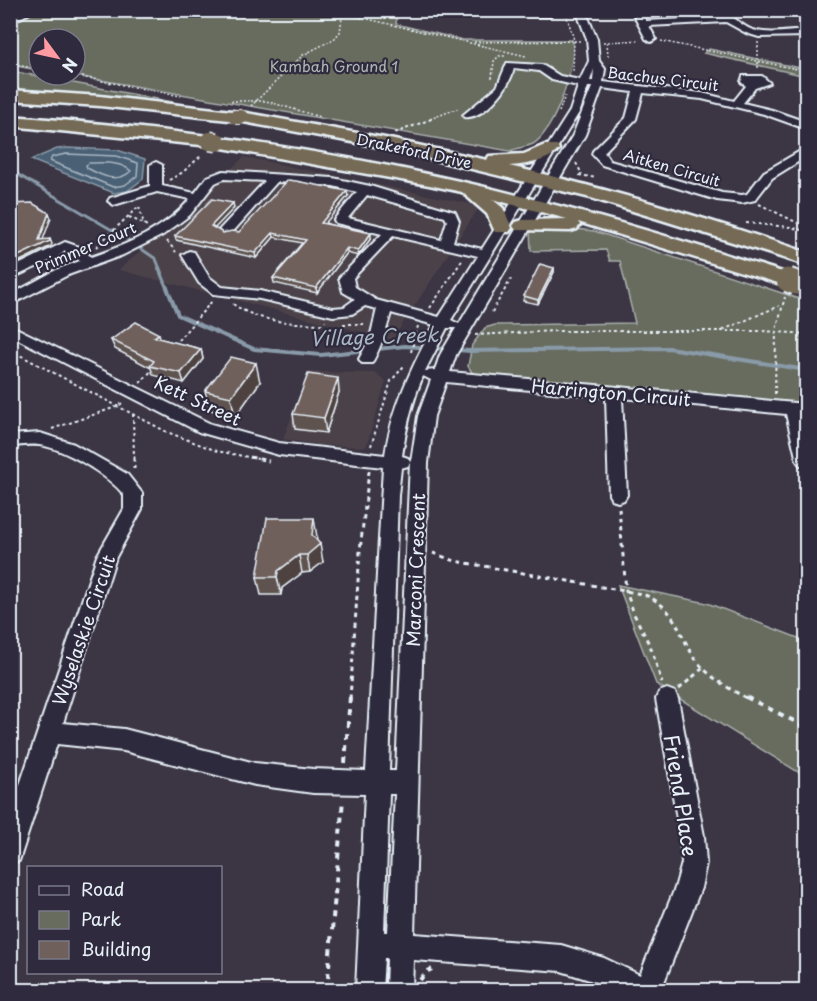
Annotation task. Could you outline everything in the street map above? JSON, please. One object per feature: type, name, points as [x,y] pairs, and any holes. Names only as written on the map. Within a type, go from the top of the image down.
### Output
[{"type":"highway","name":"Drakeford Drive","points":[[10,95],[242,113],[449,157],[542,180],[640,206],[805,259]]},
{"type":"highway","name":"Drakeford Drive","points":[[10,121],[79,126],[351,164],[460,186],[646,236],[797,283]]},
{"type":"highway","points":[[449,157],[518,161],[559,152],[574,176],[583,182],[618,194],[640,206]]},
{"type":"highway","points":[[460,186],[478,196],[496,212],[502,228]]},
{"type":"highway","points":[[523,226],[583,226],[646,236]]},
{"type":"street","points":[[10,20],[32,10]]},
{"type":"street","points":[[490,10],[491,13],[550,14]]},
{"type":"street","points":[[528,204],[559,152],[588,115],[598,85],[600,69],[594,61],[592,41],[580,10]]},
{"type":"street","points":[[635,10],[651,39]]},
{"type":"street","points":[[719,10],[738,28],[758,34],[807,33]]},
{"type":"street","points":[[644,24],[727,19]]},
{"type":"street","points":[[542,180],[559,152],[594,61]]},
{"type":"street","name":"Bacchus Circuit","points":[[465,110],[500,91],[506,81],[510,65],[542,68],[564,80],[585,84],[690,94],[737,103],[807,126]]},
{"type":"street","name":"Bacchus Circuit","points":[[737,103],[755,81]]},
{"type":"street","name":"Aitken Circuit","points":[[639,89],[631,119],[599,151],[601,159],[612,165],[721,197],[747,198]]},
{"type":"street","points":[[747,198],[751,197],[768,176],[807,152]]},
{"type":"street","points":[[156,165],[158,188]]},
{"type":"street","name":"Primmer Court","points":[[10,301],[85,259],[138,243],[186,212],[211,180],[231,175],[333,182],[366,189],[451,215],[453,220],[446,245]]},
{"type":"street","points":[[225,232],[274,178]]},
{"type":"street","name":"Marconi Crescent","points":[[369,990],[392,461],[401,414],[416,374],[442,322],[502,228],[528,204],[542,180]]},
{"type":"street","points":[[114,201],[158,188],[198,197]]},
{"type":"street","points":[[366,189],[340,220],[486,254]]},
{"type":"street","name":"Marconi Crescent","points":[[430,349],[468,332],[523,226],[528,204]]},
{"type":"street","points":[[390,232],[378,247],[356,264],[346,278],[348,289],[364,300],[442,322],[468,332]]},
{"type":"street","points":[[10,275],[64,246],[76,250],[85,259]]},
{"type":"street","points":[[189,255],[205,282],[218,291],[260,295],[333,312],[347,311],[364,300]]},
{"type":"street","points":[[367,359],[377,339],[385,307]]},
{"type":"street","name":"Kett Street","points":[[10,328],[205,428],[239,441],[315,456],[419,463]]},
{"type":"street","name":"Marconi Crescent","points":[[399,990],[419,463],[426,416],[440,376],[430,349]]},
{"type":"street","name":"Harrington Circuit","points":[[416,374],[800,409]]},
{"type":"street","points":[[614,392],[618,495]]},
{"type":"street","points":[[800,409],[807,461]]},
{"type":"street","points":[[10,441],[39,438],[56,442],[123,481]]},
{"type":"street","name":"Wyselaskie Circuit","points":[[13,859],[49,732],[107,556],[134,509],[133,493],[123,481]]},
{"type":"street","name":"Friend Place","points":[[648,990],[688,888],[694,863],[692,836],[667,699]]},
{"type":"street","name":"Wyselaskie Circuit","points":[[49,732],[124,740],[255,774],[344,782],[407,783]]},
{"type":"street","points":[[371,944],[561,958],[604,971],[640,990]]},
{"type":"path","points":[[329,10],[531,57]]},
{"type":"path","points":[[565,10],[573,26],[573,75]]},
{"type":"path","points":[[242,113],[291,65],[334,39],[340,32],[342,12]]},
{"type":"path","points":[[755,81],[758,34]]},
{"type":"path","points":[[468,42],[607,42],[651,39],[807,71]]},
{"type":"path","points":[[607,42],[608,61]]},
{"type":"path","points":[[491,81],[494,61],[499,56],[521,54]]},
{"type":"path","points":[[10,63],[27,67]]},
{"type":"path","points":[[394,134],[465,110]]},
{"type":"path","points":[[85,259],[158,188],[193,165],[212,144]]},
{"type":"path","points":[[747,198],[807,227]]},
{"type":"path","points":[[129,217],[144,224]]},
{"type":"path","points":[[327,990],[360,551],[371,440],[391,381],[410,358],[430,349],[415,333],[468,250]]},
{"type":"path","points":[[174,345],[210,304]]},
{"type":"path","points":[[721,331],[779,306]]},
{"type":"path","points":[[776,407],[777,319]]},
{"type":"path","points":[[468,332],[778,330],[807,334]]},
{"type":"path","points":[[10,350],[167,432]]},
{"type":"path","points":[[10,355],[17,353]]},
{"type":"path","points":[[39,438],[44,432],[119,406],[160,361]]},
{"type":"path","points":[[123,481],[134,472],[133,414]]},
{"type":"path","points":[[618,495],[626,591],[634,614],[651,648],[667,699],[703,668]]},
{"type":"path","points":[[360,551],[387,551]]},
{"type":"path","points":[[416,552],[439,554],[455,561],[652,596],[665,604],[696,661],[703,668],[720,682],[807,727]]},
{"type":"path","points":[[10,886],[13,859]]},
{"type":"shaded area","points":[[244,157],[480,206],[392,340],[119,270]]},
{"type":"shaded area","points":[[309,372],[375,373],[386,381],[366,447],[320,445],[283,439]]},
{"type":"green space","name":"Kambah Ground 1","points":[[39,10],[435,11],[436,15],[397,16],[396,24],[463,40],[572,40],[573,50],[563,96],[549,126],[533,144],[510,151],[87,78],[87,27],[27,27],[27,68],[11,65],[10,23]]},
{"type":"green space","points":[[709,49],[806,69],[806,76],[704,53]]},
{"type":"green space","points":[[11,71],[27,74],[27,87],[87,86],[178,103],[11,90]]},
{"type":"green space","points":[[558,227],[594,231],[806,301],[806,403],[473,374],[468,366],[472,345],[485,328],[495,325],[635,323],[620,261],[610,261],[606,250],[531,251],[530,229]]},
{"type":"green space","points":[[618,585],[707,603],[806,641],[806,777],[656,684]]},
{"type":"water","points":[[57,149],[117,150],[145,159],[143,179],[127,191],[114,193],[31,160]]},
{"type":"building","points":[[288,180],[347,191],[321,223],[371,233],[358,251],[347,248],[316,288],[273,278],[306,240],[273,233],[255,253],[175,236],[212,199],[233,203],[211,226],[223,233],[239,232]]},
{"type":"building","points":[[32,203],[49,213],[39,240],[50,239],[50,241],[10,260],[10,204]]},
{"type":"building","points":[[540,264],[554,268],[538,300],[524,296]]},
{"type":"building","points":[[136,322],[159,334],[154,337],[201,349],[181,373],[150,366],[154,361],[111,340]]},
{"type":"building","points":[[231,357],[256,363],[231,397],[205,391]]},
{"type":"building","points":[[308,374],[338,378],[324,418],[293,414]]},
{"type":"building","points":[[267,518],[314,518],[312,535],[320,544],[307,555],[299,555],[278,571],[277,577],[257,577]]},
{"type":"waterway","name":"Village Creek","points":[[10,170],[124,237],[156,259],[160,269]]},
{"type":"waterway","name":"Village Creek","points":[[159,268],[178,315],[254,349],[321,355],[405,346],[470,351],[669,348],[806,370]]}]
